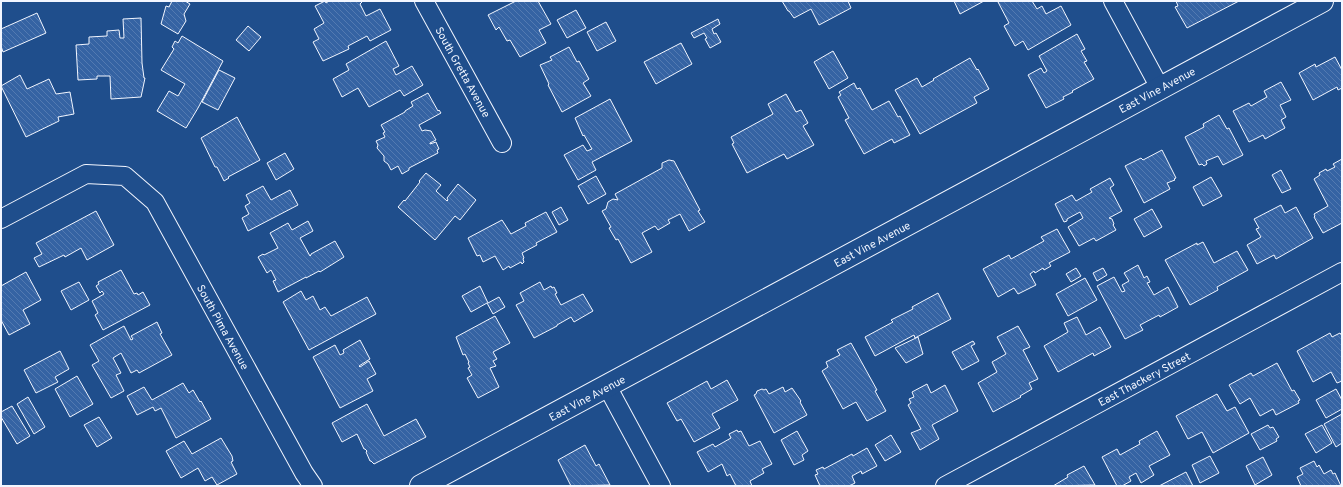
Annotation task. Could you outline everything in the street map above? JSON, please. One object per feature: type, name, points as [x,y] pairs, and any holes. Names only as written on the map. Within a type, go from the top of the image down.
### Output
[{"type":"street","name":"South Gretta Avenue","points":[[424,1],[502,143]]},
{"type":"street","points":[[1113,1],[1160,88]]},
{"type":"street","name":"East Vine Avenue","points":[[421,486],[1322,1]]},
{"type":"street","name":"South Pima Avenue","points":[[1,219],[86,174],[125,176],[155,202],[304,473],[313,486]]},
{"type":"street","name":"East Thackery Street","points":[[945,486],[1342,272]]},
{"type":"street","points":[[607,386],[661,486]]},
{"type":"building","points":[[172,1],[185,1],[190,4],[184,14],[186,21],[178,34],[161,24],[166,6],[169,7]]},
{"type":"building","points":[[325,1],[326,3],[329,1],[362,1],[360,4],[366,16],[380,9],[391,30],[370,41],[367,36],[348,46],[349,49],[323,61],[313,42],[319,39],[314,29],[324,23],[315,6]]},
{"type":"building","points":[[516,1],[538,1],[551,24],[539,30],[546,43],[520,57],[510,40],[507,41],[499,27],[496,30],[488,15]]},
{"type":"building","points":[[782,1],[848,1],[851,8],[819,25],[811,9],[794,18]]},
{"type":"building","points":[[954,1],[984,1],[960,14]]},
{"type":"building","points":[[1032,1],[1037,9],[1042,6],[1046,14],[1061,6],[1071,25],[1028,50],[1023,41],[1015,46],[1004,26],[1009,23],[998,2]]},
{"type":"building","points":[[1176,1],[1239,1],[1187,28],[1175,7],[1178,6]]},
{"type":"building","points":[[576,10],[586,28],[567,38],[557,20]]},
{"type":"building","points":[[37,13],[46,33],[3,52],[1,46],[1,29]]},
{"type":"building","points":[[141,18],[142,63],[145,78],[141,97],[111,99],[110,76],[97,76],[97,79],[78,80],[76,45],[89,44],[89,37],[107,36],[107,31],[119,30],[120,38],[124,38],[123,19]]},
{"type":"building","points":[[718,19],[720,24],[712,29],[714,34],[716,33],[721,42],[710,48],[705,39],[707,38],[704,33],[694,38],[691,33]]},
{"type":"building","points":[[606,22],[616,41],[597,51],[587,32]]},
{"type":"building","points":[[248,26],[261,37],[249,51],[236,40]]},
{"type":"building","points":[[1077,34],[1085,49],[1081,51],[1087,61],[1084,62],[1094,79],[1063,97],[1064,99],[1046,108],[1028,75],[1041,68],[1044,73],[1047,71],[1039,56]]},
{"type":"building","points":[[182,36],[223,61],[186,128],[157,111],[169,91],[178,96],[185,84],[161,70],[174,49],[172,47],[175,41],[178,43]]},
{"type":"building","points":[[386,41],[399,66],[393,69],[396,75],[412,66],[423,85],[404,96],[400,90],[369,107],[358,88],[342,97],[333,79],[349,70],[346,64]]},
{"type":"building","points":[[681,43],[692,64],[656,84],[644,62]]},
{"type":"building","points":[[569,47],[589,79],[583,83],[591,96],[562,112],[548,85],[549,84],[540,65],[552,60],[550,57]]},
{"type":"building","points":[[833,51],[848,78],[829,89],[814,62]]},
{"type":"building","points":[[1335,57],[1342,70],[1342,88],[1338,90],[1337,87],[1313,100],[1299,73],[1315,64],[1316,67]]},
{"type":"building","points":[[970,58],[989,89],[974,97],[977,103],[920,134],[895,90],[917,78],[922,87]]},
{"type":"building","points":[[219,70],[235,78],[218,110],[202,102]]},
{"type":"building","points":[[20,75],[27,89],[49,79],[56,94],[70,92],[74,114],[58,117],[59,121],[26,137],[1,86]]},
{"type":"building","points":[[1281,82],[1291,100],[1280,105],[1286,117],[1281,120],[1285,128],[1265,139],[1263,135],[1249,142],[1233,111],[1249,103],[1251,106],[1267,97],[1264,91]]},
{"type":"building","points":[[854,83],[857,89],[860,88],[872,110],[889,101],[898,117],[900,116],[910,135],[894,143],[892,139],[864,154],[845,120],[849,118],[838,97],[841,95],[839,92]]},
{"type":"building","points":[[428,93],[438,111],[439,110],[441,113],[419,125],[422,131],[431,131],[436,140],[430,144],[436,142],[439,149],[437,150],[438,153],[409,168],[409,170],[402,174],[398,166],[391,170],[388,164],[384,161],[384,156],[377,148],[378,145],[376,141],[385,137],[383,133],[385,132],[381,125],[405,112],[413,106],[411,102]]},
{"type":"building","points":[[786,94],[796,112],[801,110],[808,123],[803,126],[814,145],[787,159],[784,154],[747,173],[732,144],[734,143],[731,137],[773,114],[768,104]]},
{"type":"building","points":[[610,99],[632,141],[592,162],[596,170],[578,180],[564,155],[583,145],[587,151],[592,149],[584,135],[583,136],[575,118]]},
{"type":"building","points":[[1219,115],[1227,129],[1229,128],[1243,155],[1223,165],[1218,156],[1206,161],[1207,164],[1204,166],[1202,164],[1199,165],[1185,137],[1204,127],[1203,124]]},
{"type":"building","points":[[237,117],[260,160],[228,177],[229,178],[224,181],[217,167],[215,167],[201,138]]},
{"type":"building","points":[[1162,150],[1176,178],[1174,179],[1175,180],[1167,183],[1170,189],[1144,203],[1125,166],[1141,158],[1143,160]]},
{"type":"building","points":[[285,153],[294,169],[276,180],[267,163]]},
{"type":"building","points":[[1342,159],[1342,223],[1323,233],[1314,217],[1314,214],[1328,206],[1314,179],[1320,175],[1319,173],[1326,169],[1327,171],[1335,167],[1333,164]]},
{"type":"building","points":[[669,160],[674,161],[700,210],[698,211],[705,222],[689,231],[680,214],[668,220],[670,223],[658,230],[655,226],[642,233],[652,252],[631,263],[618,239],[616,240],[609,228],[611,227],[602,211],[606,209],[608,202],[613,199],[618,200],[615,194],[662,168],[662,163]]},
{"type":"building","points":[[1281,170],[1291,189],[1282,193],[1272,175]]},
{"type":"building","points":[[426,173],[441,185],[436,191],[447,201],[447,198],[458,184],[476,200],[460,220],[455,216],[435,240],[398,207],[404,200],[405,201]]},
{"type":"building","points":[[596,176],[606,194],[588,204],[578,186]]},
{"type":"building","points":[[1211,177],[1222,196],[1203,206],[1193,187]]},
{"type":"building","points":[[1110,178],[1114,185],[1110,188],[1122,211],[1109,218],[1112,219],[1116,230],[1096,241],[1094,238],[1079,246],[1068,227],[1083,218],[1080,212],[1064,222],[1055,204],[1072,195],[1076,201],[1092,192],[1090,189]]},
{"type":"building","points":[[263,186],[271,200],[290,190],[298,205],[248,231],[242,218],[249,214],[245,206],[250,203],[246,195]]},
{"type":"building","points":[[1281,205],[1285,213],[1296,207],[1313,238],[1276,259],[1274,255],[1257,264],[1247,245],[1261,237],[1256,229],[1259,228],[1254,219]]},
{"type":"building","points":[[561,207],[568,220],[559,225],[552,212]]},
{"type":"building","points":[[1152,209],[1162,227],[1144,237],[1134,219]]},
{"type":"building","points":[[96,211],[114,245],[87,260],[81,248],[65,257],[64,255],[39,267],[34,258],[42,254],[36,243]]},
{"type":"building","points":[[546,212],[557,232],[536,243],[537,245],[522,253],[524,262],[510,268],[509,266],[503,270],[495,256],[483,262],[480,255],[477,256],[468,238],[502,220],[511,234],[526,226],[525,223]]},
{"type":"building","points":[[308,221],[313,231],[300,238],[310,256],[311,254],[335,241],[344,257],[320,272],[319,271],[306,277],[278,292],[273,281],[276,280],[271,270],[267,273],[258,257],[278,248],[270,233],[288,223],[292,230]]},
{"type":"building","points":[[1057,229],[1070,252],[1049,263],[1051,266],[1044,270],[1043,268],[1030,274],[1036,285],[1018,294],[1014,288],[998,297],[983,269],[1009,255],[1011,259],[1044,241],[1041,237]]},
{"type":"building","points":[[1203,242],[1214,263],[1237,251],[1248,270],[1217,287],[1218,290],[1190,305],[1165,260],[1197,243],[1197,245]]},
{"type":"building","points":[[1138,265],[1144,278],[1147,276],[1150,282],[1147,283],[1154,295],[1168,287],[1178,307],[1160,317],[1159,315],[1140,325],[1143,330],[1125,339],[1097,286],[1114,277],[1122,292],[1125,291],[1122,285],[1129,281],[1124,273]]},
{"type":"building","points":[[1076,268],[1081,276],[1071,282],[1066,274]]},
{"type":"building","points":[[1103,268],[1107,275],[1097,281],[1093,273]]},
{"type":"building","points":[[121,270],[134,294],[137,293],[138,295],[143,292],[150,305],[103,330],[95,315],[98,313],[92,301],[104,294],[102,291],[100,293],[96,286],[99,284],[98,282]]},
{"type":"building","points":[[26,272],[41,300],[23,310],[30,324],[9,335],[1,320],[1,286]]},
{"type":"building","points":[[1085,278],[1097,300],[1068,316],[1056,294]]},
{"type":"building","points":[[79,282],[89,300],[71,310],[61,291]]},
{"type":"building","points":[[540,282],[544,290],[551,286],[552,288],[554,287],[557,293],[555,294],[561,305],[583,294],[593,311],[574,322],[571,317],[534,338],[516,305],[524,301],[520,293]]},
{"type":"building","points":[[480,286],[488,303],[499,297],[505,307],[493,314],[487,303],[471,312],[462,296]]},
{"type":"building","points":[[301,291],[306,300],[313,296],[320,310],[325,307],[331,316],[367,297],[376,314],[309,350],[283,302]]},
{"type":"building","points":[[938,293],[951,319],[915,338],[914,335],[875,356],[865,337],[893,322],[891,320],[913,309],[912,307]]},
{"type":"building","points":[[495,316],[510,343],[493,352],[497,359],[493,361],[496,366],[490,368],[499,387],[478,398],[467,378],[472,375],[468,368],[470,367],[469,362],[465,354],[463,355],[456,337]]},
{"type":"building","points":[[1077,317],[1086,335],[1100,327],[1111,347],[1094,356],[1093,353],[1058,372],[1044,346],[1068,332],[1064,323]]},
{"type":"building","points":[[157,322],[162,333],[160,334],[172,355],[139,373],[137,370],[131,373],[121,353],[113,358],[121,373],[116,375],[124,391],[111,398],[92,365],[99,361],[90,345],[124,326],[131,340],[133,339],[131,336]]},
{"type":"building","points":[[1018,326],[1030,347],[1023,350],[1038,379],[1029,383],[1032,389],[1020,396],[1021,397],[993,412],[978,383],[997,372],[992,362],[1006,354],[997,337]]},
{"type":"building","points":[[1330,333],[1332,337],[1340,333],[1342,336],[1342,381],[1337,383],[1331,372],[1313,382],[1297,351]]},
{"type":"building","points":[[918,337],[923,354],[906,363],[895,348]]},
{"type":"building","points":[[360,340],[370,359],[359,366],[360,367],[369,361],[376,374],[367,379],[373,391],[340,408],[313,357],[335,345],[340,355],[344,353],[343,350]]},
{"type":"building","points":[[973,341],[975,344],[971,346],[979,361],[962,370],[952,352]]},
{"type":"building","points":[[851,343],[877,390],[875,391],[886,411],[867,421],[856,402],[843,409],[822,371],[828,367],[826,362],[840,355],[837,350]]},
{"type":"building","points":[[60,351],[69,369],[55,377],[58,382],[36,393],[24,370]]},
{"type":"building","points":[[1277,363],[1292,391],[1294,390],[1300,400],[1298,401],[1299,403],[1276,415],[1273,409],[1260,416],[1250,398],[1240,404],[1229,385],[1251,373],[1253,376]]},
{"type":"building","points":[[77,376],[93,404],[70,417],[55,389]]},
{"type":"building","points":[[727,380],[738,400],[712,414],[720,428],[694,442],[681,419],[677,421],[667,403],[707,381],[711,389]]},
{"type":"building","points":[[183,383],[189,393],[193,390],[211,419],[176,438],[161,408],[155,411],[153,407],[137,415],[127,396],[144,387],[152,400]]},
{"type":"building","points":[[927,384],[931,393],[945,385],[958,411],[932,425],[939,439],[920,450],[911,433],[921,429],[908,405],[911,403],[909,399],[914,397],[912,392]]},
{"type":"building","points":[[783,387],[785,392],[792,388],[801,401],[800,402],[807,415],[774,433],[754,395],[757,391],[762,389],[766,389],[769,394]]},
{"type":"building","points":[[1336,389],[1342,400],[1342,409],[1326,418],[1316,400]]},
{"type":"building","points":[[1217,394],[1227,411],[1235,407],[1249,433],[1213,453],[1202,432],[1188,439],[1176,416]]},
{"type":"building","points":[[28,397],[45,427],[34,434],[17,404]]},
{"type":"building","points":[[367,404],[384,436],[416,419],[426,437],[374,464],[370,461],[366,452],[367,451],[364,449],[357,434],[342,442],[332,423]]},
{"type":"building","points":[[12,406],[30,436],[17,444],[1,417],[1,412]]},
{"type":"building","points":[[1342,414],[1342,443],[1336,447],[1324,424]]},
{"type":"building","points":[[99,417],[112,438],[97,447],[84,425]]},
{"type":"building","points":[[1268,425],[1270,428],[1273,427],[1279,437],[1276,439],[1277,441],[1260,450],[1251,434]]},
{"type":"building","points":[[1322,425],[1332,443],[1316,453],[1305,434]]},
{"type":"building","points":[[737,430],[738,432],[741,431],[749,446],[760,441],[772,464],[762,469],[764,473],[750,481],[752,486],[736,486],[730,474],[727,476],[722,464],[708,472],[697,452],[713,444],[715,447],[731,438],[729,434]]},
{"type":"building","points":[[797,431],[808,451],[802,455],[804,460],[794,465],[781,440]]},
{"type":"building","points":[[1157,431],[1170,455],[1149,466],[1154,475],[1141,483],[1136,473],[1129,477],[1131,481],[1122,486],[1117,486],[1102,457],[1117,449],[1120,455],[1140,444],[1139,441]]},
{"type":"building","points":[[891,435],[901,452],[885,461],[875,445]]},
{"type":"building","points":[[221,438],[232,456],[233,461],[231,462],[237,474],[217,485],[212,477],[205,481],[198,468],[181,478],[166,451],[184,441],[192,454]]},
{"type":"building","points":[[585,445],[596,466],[599,464],[610,485],[571,486],[558,460]]},
{"type":"building","points":[[867,448],[877,466],[862,474],[861,471],[852,476],[855,483],[849,486],[820,486],[815,475],[818,474],[816,470],[823,467],[824,469]]},
{"type":"building","points":[[1210,456],[1219,473],[1200,483],[1192,465]]},
{"type":"building","points":[[1263,457],[1272,475],[1255,485],[1246,466]]},
{"type":"building","points":[[1314,461],[1317,467],[1319,465],[1324,474],[1331,470],[1333,474],[1335,473],[1341,486],[1301,486],[1297,477],[1303,474],[1300,468]]},
{"type":"building","points":[[1084,466],[1095,485],[1053,486],[1068,477],[1067,475]]},
{"type":"building","points":[[1186,472],[1193,486],[1159,486]]}]
